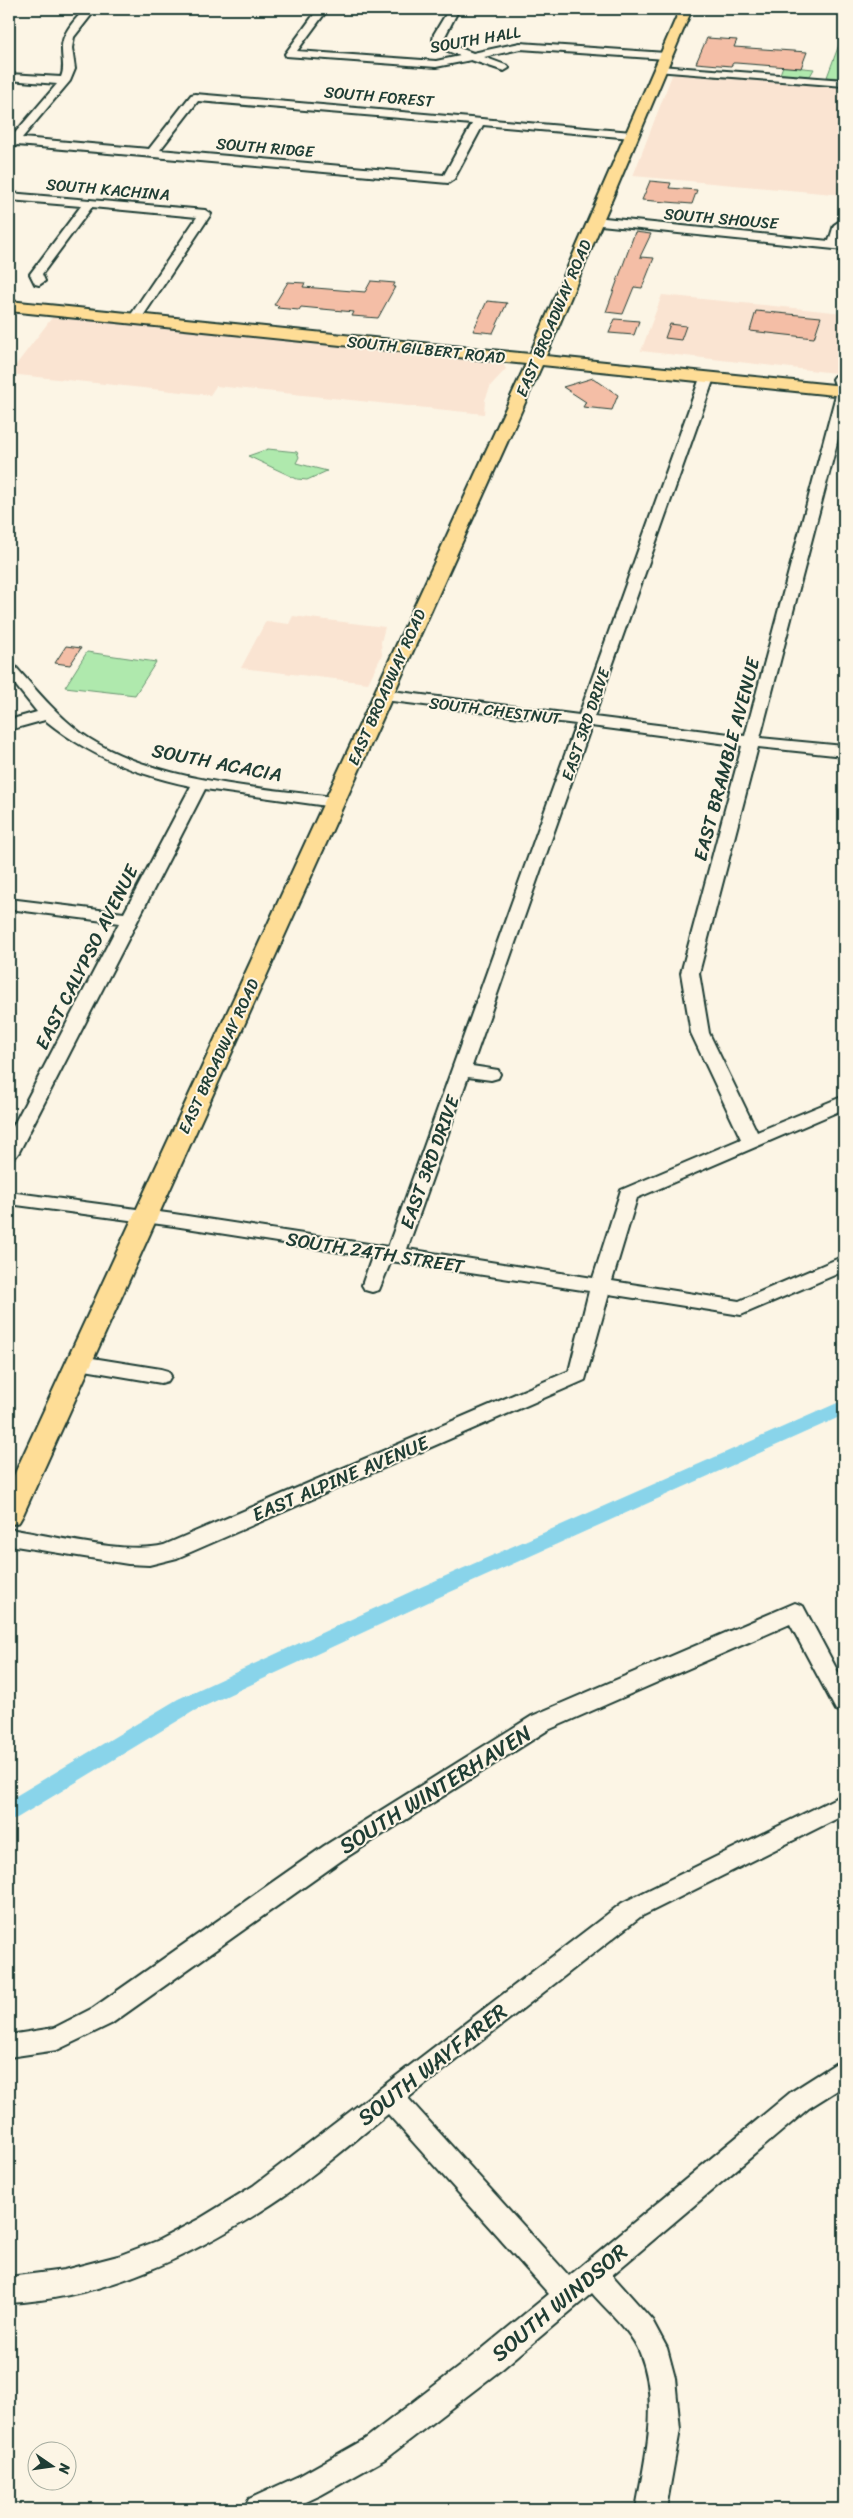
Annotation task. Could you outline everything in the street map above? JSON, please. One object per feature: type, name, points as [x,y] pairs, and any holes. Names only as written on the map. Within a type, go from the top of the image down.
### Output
[{"type":"main road","name":"EAST BROADWAY ROAD","points":[[9,1515],[80,1363],[144,1216],[384,696],[538,354],[686,10]]},
{"type":"main road","name":"SOUTH GILBERT ROAD","points":[[9,295],[137,314],[176,323],[259,332],[538,354],[843,383]]},
{"type":"main road","name":"SOUTH GILBERT ROAD","points":[[9,306],[235,318],[351,329],[707,378],[843,383]]},
{"type":"main road","points":[[176,323],[225,322],[235,318]]},
{"type":"main road","points":[[259,332],[262,329],[271,327],[325,331],[351,329]]},
{"type":"street","points":[[12,144],[66,81],[71,64],[67,47],[69,38],[91,9]]},
{"type":"street","name":"SOUTH HALL","points":[[323,9],[290,54],[436,64],[476,57],[503,48],[538,46],[844,83]]},
{"type":"street","points":[[454,9],[439,34],[438,40],[442,45],[504,68]]},
{"type":"street","points":[[666,9],[686,10]]},
{"type":"street","points":[[835,9],[844,10]]},
{"type":"street","points":[[9,77],[66,81]]},
{"type":"street","name":"SOUTH FOREST","points":[[152,153],[195,97],[632,134]]},
{"type":"street","name":"SOUTH RIDGE","points":[[12,144],[152,153],[448,179],[480,121]]},
{"type":"street","name":"SOUTH KACHINA","points":[[9,196],[205,214],[137,314]]},
{"type":"street","points":[[39,281],[36,274],[89,203]]},
{"type":"street","name":"SOUTH SHOUSE","points":[[595,221],[839,245]]},
{"type":"street","points":[[839,245],[840,225]]},
{"type":"street","name":"EAST 3RD DRIVE","points":[[372,1285],[390,1254],[462,1070],[707,378]]},
{"type":"street","name":"EAST BRAMBLE AVENUE","points":[[752,1142],[700,1033],[690,973],[843,383]]},
{"type":"street","name":"SOUTH ACACIA","points":[[9,668],[48,714],[98,750],[123,761],[167,775],[201,782],[334,802]]},
{"type":"street","name":"SOUTH CHESTNUT","points":[[384,696],[750,742],[844,751]]},
{"type":"street","points":[[9,725],[48,714]]},
{"type":"street","name":"EAST CALYPSO AVENUE","points":[[9,1152],[201,782]]},
{"type":"street","points":[[9,904],[130,919]]},
{"type":"street","name":"EAST 3RD DRIVE","points":[[462,1070],[491,1074]]},
{"type":"street","points":[[600,1288],[628,1194],[844,1102]]},
{"type":"street","name":"SOUTH 24TH STREET","points":[[9,1198],[144,1216],[600,1288],[741,1308],[844,1263]]},
{"type":"street","name":"EAST ALPINE AVENUE","points":[[9,1537],[128,1556],[149,1557],[170,1552],[578,1375],[600,1288]]},
{"type":"street","points":[[80,1363],[161,1376]]},
{"type":"street","name":"SOUTH WINTERHAVEN","points":[[9,2046],[19,2043],[58,2039],[102,2016],[333,1853],[540,1723],[794,1612],[843,1702]]},
{"type":"street","name":"SOUTH WAYFARER","points":[[9,2290],[92,2277],[155,2256],[264,2195],[631,1910],[844,1804]]},
{"type":"street","name":"SOUTH WINDSOR","points":[[259,2509],[311,2485],[375,2450],[569,2296],[800,2100],[844,2072]]},
{"type":"street","points":[[390,2097],[569,2296]]},
{"type":"street","points":[[593,2274],[642,2329],[653,2348],[661,2378],[665,2430],[651,2509]]},
{"type":"shaded area","points":[[683,72],[844,86],[844,195],[633,176],[672,75]]},
{"type":"shaded area","points":[[662,295],[844,313],[844,374],[641,351]]},
{"type":"shaded area","points":[[54,315],[492,361],[503,364],[506,369],[491,385],[485,400],[484,414],[216,386],[210,395],[9,374]]},
{"type":"shaded area","points":[[293,616],[385,627],[381,642],[382,655],[368,683],[241,668],[266,621],[289,624]]},
{"type":"green space","points":[[843,34],[844,78],[827,77]]},
{"type":"green space","points":[[783,66],[814,69],[810,76],[780,74]]},
{"type":"green space","points":[[268,449],[297,452],[299,457],[296,463],[327,471],[307,480],[297,479],[248,456]]},
{"type":"green space","points":[[87,652],[156,662],[135,695],[65,687]]},
{"type":"building","points":[[707,38],[737,40],[734,47],[807,52],[801,68],[736,63],[733,63],[731,66],[696,63]]},
{"type":"building","points":[[650,181],[671,183],[669,188],[697,190],[692,204],[642,200]]},
{"type":"building","points":[[635,232],[651,234],[640,257],[654,258],[642,288],[634,287],[623,314],[606,312]]},
{"type":"building","points":[[371,281],[395,283],[393,287],[395,287],[378,318],[352,316],[354,312],[301,307],[299,310],[277,308],[279,306],[274,305],[288,282],[305,283],[303,287],[365,292]]},
{"type":"building","points":[[487,301],[507,303],[493,333],[473,331]]},
{"type":"building","points":[[756,311],[821,317],[814,338],[750,331]]},
{"type":"building","points":[[615,319],[639,321],[634,335],[609,333]]},
{"type":"building","points":[[670,324],[686,326],[681,340],[665,338]]},
{"type":"building","points":[[593,378],[618,395],[612,410],[583,407],[586,402],[563,387]]},
{"type":"building","points":[[66,646],[81,648],[70,665],[55,663]]},
{"type":"waterway","points":[[9,1811],[186,1705],[430,1592],[844,1407]]}]
